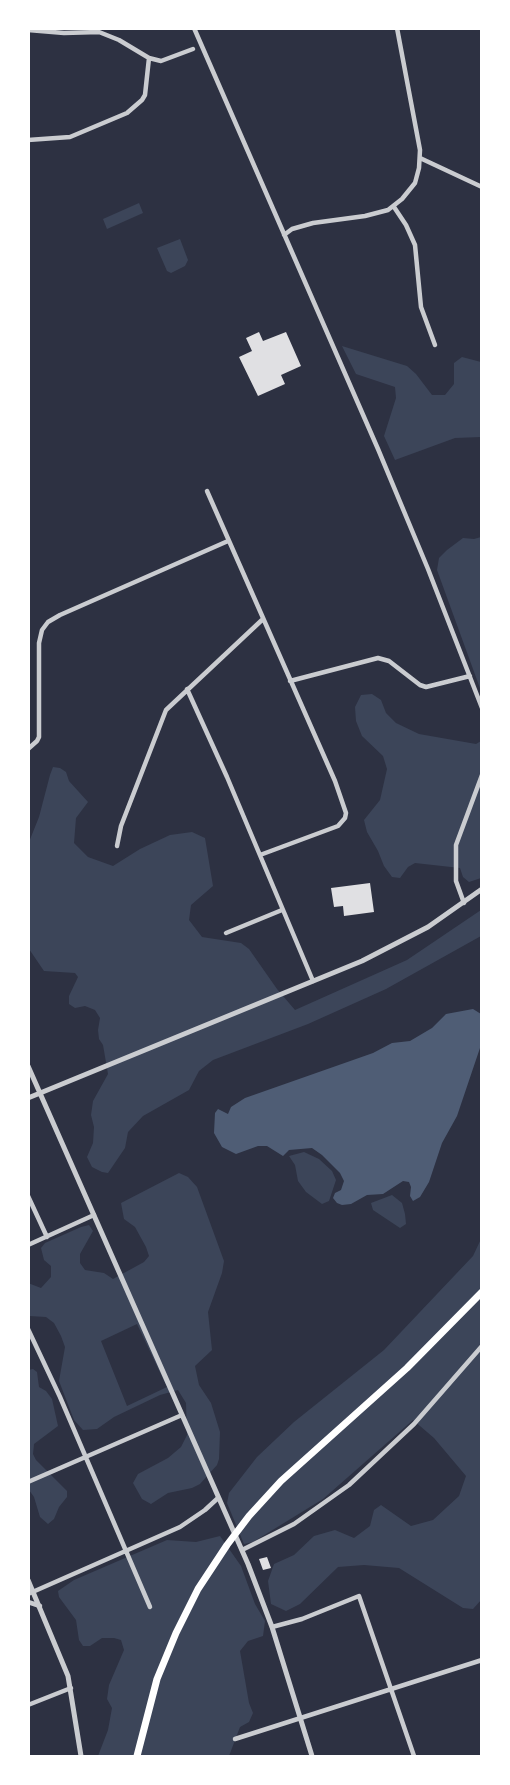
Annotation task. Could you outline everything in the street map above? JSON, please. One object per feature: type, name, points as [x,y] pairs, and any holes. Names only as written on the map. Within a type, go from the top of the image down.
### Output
[{"type":"highway","points":[[137,1756],[157,1679],[176,1633],[198,1589],[227,1545],[249,1516],[281,1481],[434,1342],[482,1292]]},
{"type":"street","points":[[194,28],[382,460],[428,569],[482,708]]},
{"type":"street","points":[[284,235],[301,226],[381,213],[394,207],[414,183],[420,158],[418,133],[397,28]]},
{"type":"street","points":[[28,30],[64,33],[99,32],[119,40],[148,58],[161,61],[193,49]]},
{"type":"street","points":[[28,140],[70,137],[127,113],[145,95],[148,58]]},
{"type":"street","points":[[420,158],[482,187]]},
{"type":"street","points":[[394,207],[415,245],[420,273],[421,307],[435,345]]},
{"type":"street","points":[[207,491],[345,807],[345,818],[338,826],[260,855]]},
{"type":"street","points":[[28,749],[39,737],[38,652],[44,627],[60,615],[228,541]]},
{"type":"street","points":[[117,846],[121,826],[162,717],[170,704],[263,619]]},
{"type":"street","points":[[290,681],[378,658],[388,661],[426,687],[470,676]]},
{"type":"street","points":[[187,689],[313,981]]},
{"type":"street","points":[[464,903],[456,881],[456,845],[482,775]]},
{"type":"street","points":[[28,1098],[385,950],[428,927],[482,890]]},
{"type":"street","points":[[226,933],[282,910]]},
{"type":"street","points":[[28,1066],[242,1550],[272,1627],[312,1756]]},
{"type":"street","points":[[28,1196],[47,1237]]},
{"type":"street","points":[[28,1245],[94,1215]]},
{"type":"street","points":[[28,1329],[150,1607]]},
{"type":"street","points":[[242,1550],[294,1524],[349,1485],[414,1424],[482,1346]]},
{"type":"street","points":[[28,1482],[182,1415]]},
{"type":"street","points":[[31,1593],[190,1522],[218,1498]]},
{"type":"street","points":[[28,1580],[31,1593],[40,1606],[68,1676],[81,1756]]},
{"type":"street","points":[[272,1627],[302,1619],[359,1596],[414,1756]]},
{"type":"street","points":[[28,1602],[40,1606]]},
{"type":"street","points":[[235,1738],[482,1660]]},
{"type":"street","points":[[28,1705],[71,1688]]},
{"type":"shaded area","points":[[139,203],[143,213],[107,229],[103,219]]},
{"type":"shaded area","points":[[180,239],[188,260],[185,266],[171,273],[167,271],[157,248]]},
{"type":"shaded area","points":[[342,346],[407,366],[432,395],[445,395],[454,384],[454,363],[462,357],[481,362],[481,437],[455,438],[395,460],[384,436],[396,398],[395,387],[356,374]]},
{"type":"shaded area","points":[[482,537],[481,691],[437,570],[439,558],[463,538]]},
{"type":"shaded area","points":[[372,694],[381,700],[386,713],[396,723],[419,734],[476,744],[481,741],[481,878],[469,882],[463,877],[460,868],[415,863],[408,867],[400,878],[392,877],[384,866],[367,832],[364,820],[380,800],[387,769],[383,756],[362,736],[356,721],[355,707],[361,695]]},
{"type":"shaded area","points":[[53,767],[66,772],[69,781],[88,802],[76,818],[74,843],[88,857],[113,866],[140,849],[170,835],[192,832],[205,838],[213,886],[191,905],[189,920],[202,937],[241,943],[249,949],[295,1010],[407,960],[481,910],[481,936],[386,989],[308,1024],[213,1060],[199,1071],[189,1090],[143,1116],[128,1132],[125,1148],[108,1173],[102,1172],[92,1167],[87,1157],[93,1143],[94,1127],[91,1115],[93,1101],[108,1074],[103,1045],[99,1039],[100,1018],[95,1010],[85,1006],[75,1008],[69,1004],[69,996],[78,977],[75,973],[44,971],[29,949],[29,842],[39,817]]},
{"type":"shaded area","points":[[473,1009],[481,1014],[481,1045],[457,1116],[442,1143],[429,1182],[420,1197],[413,1201],[410,1196],[409,1182],[403,1181],[383,1194],[367,1195],[351,1204],[342,1205],[333,1198],[335,1193],[341,1190],[344,1181],[340,1173],[312,1148],[289,1150],[283,1156],[267,1146],[258,1146],[236,1154],[222,1147],[214,1133],[215,1113],[218,1109],[228,1114],[231,1107],[245,1098],[373,1053],[392,1043],[410,1041],[432,1028],[446,1014]]},
{"type":"shaded area","points":[[304,1152],[319,1159],[332,1171],[336,1180],[329,1201],[322,1204],[306,1192],[298,1181],[295,1165],[289,1156]]},
{"type":"shaded area","points":[[179,1173],[188,1177],[197,1187],[224,1261],[208,1312],[212,1350],[195,1366],[199,1385],[211,1403],[220,1432],[219,1459],[217,1465],[200,1484],[168,1493],[151,1504],[142,1499],[133,1483],[138,1474],[168,1458],[181,1447],[187,1435],[186,1403],[178,1390],[160,1395],[114,1417],[97,1429],[83,1430],[74,1420],[59,1381],[65,1347],[61,1336],[54,1323],[46,1317],[29,1316],[28,1283],[41,1288],[51,1277],[51,1266],[44,1260],[41,1248],[45,1243],[89,1225],[93,1231],[80,1254],[80,1263],[85,1270],[104,1273],[113,1279],[144,1262],[149,1256],[135,1227],[124,1219],[121,1203]],"holes":[[[137,1324],[167,1387],[127,1406],[101,1341]]]},
{"type":"shaded area","points":[[392,1195],[402,1203],[405,1214],[406,1224],[400,1228],[373,1210],[371,1203]]},
{"type":"shaded area","points":[[481,1239],[482,1599],[473,1609],[463,1608],[399,1568],[364,1565],[338,1567],[300,1604],[286,1611],[271,1604],[268,1581],[274,1564],[294,1555],[314,1536],[335,1530],[354,1538],[370,1526],[374,1510],[381,1505],[411,1526],[433,1520],[459,1496],[466,1476],[434,1438],[413,1420],[323,1499],[253,1542],[244,1544],[227,1503],[229,1493],[257,1457],[294,1422],[384,1350],[473,1256]]},
{"type":"shaded area","points":[[33,1369],[37,1372],[39,1387],[46,1391],[52,1399],[58,1426],[34,1444],[33,1454],[36,1460],[67,1491],[67,1497],[59,1507],[54,1519],[48,1524],[40,1517],[34,1497],[29,1490],[28,1370]]},
{"type":"shaded area","points":[[220,1536],[241,1566],[255,1604],[265,1621],[263,1636],[248,1641],[240,1651],[249,1703],[253,1713],[249,1722],[240,1727],[229,1756],[98,1756],[108,1730],[112,1708],[107,1699],[109,1685],[124,1650],[121,1640],[114,1638],[102,1638],[90,1646],[83,1646],[79,1640],[76,1620],[59,1597],[58,1591],[74,1580],[167,1540],[196,1542]]},
{"type":"building","points":[[259,332],[263,341],[286,332],[301,366],[281,375],[285,384],[258,396],[239,357],[252,351],[246,338]]},
{"type":"building","points":[[370,883],[374,912],[344,916],[343,906],[334,907],[331,888]]},
{"type":"building","points":[[267,1557],[271,1568],[263,1570],[259,1559]]}]
